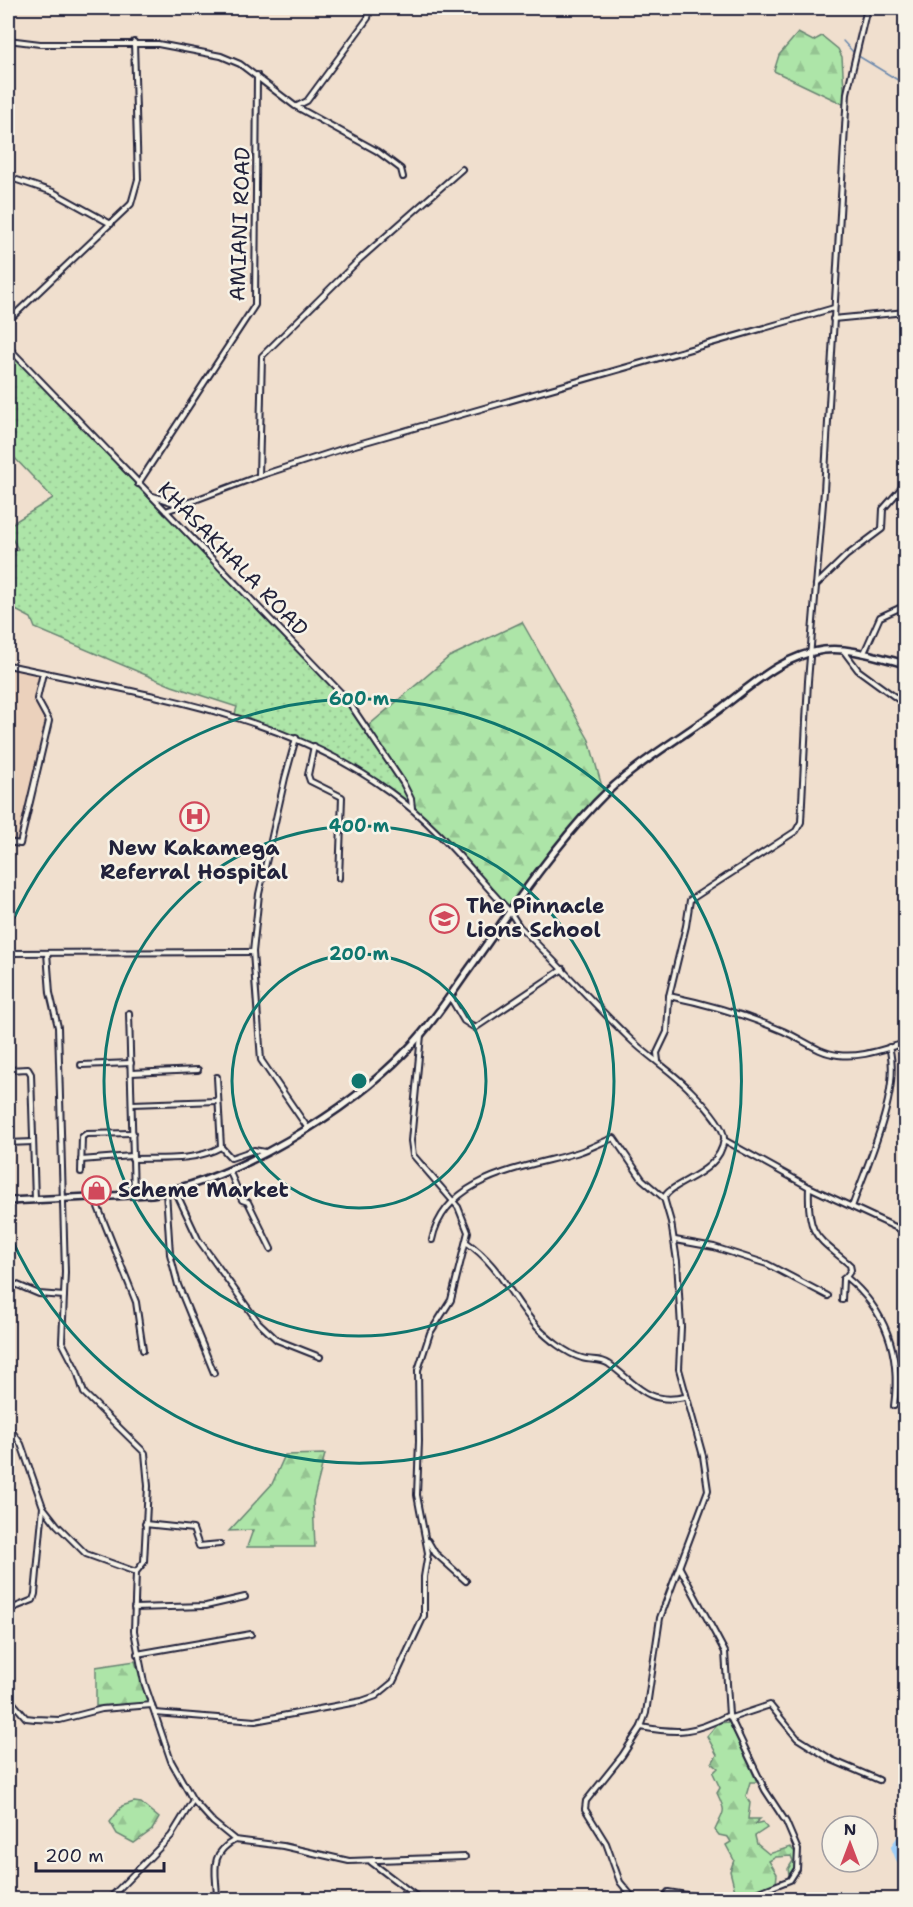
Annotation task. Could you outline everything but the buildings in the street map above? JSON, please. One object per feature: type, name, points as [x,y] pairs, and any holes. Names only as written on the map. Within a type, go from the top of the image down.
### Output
[{"type":"main road","points":[[8,1201],[134,1195],[175,1190],[229,1170],[307,1127],[359,1092],[389,1067],[422,1034],[510,912],[604,794],[766,674],[792,659],[810,653],[842,650],[906,664]]},
{"type":"street","points":[[295,106],[307,101],[368,18],[370,8]]},
{"type":"street","points":[[658,1062],[657,1053],[667,1032],[669,996],[690,900],[796,831],[800,825],[847,93],[867,8]]},
{"type":"street","points":[[8,40],[40,44],[134,42],[158,44],[221,56],[258,75],[295,106],[377,152],[401,169],[403,177]]},
{"type":"street","points":[[8,321],[131,204],[138,179],[134,42]]},
{"type":"street","name":"AMIANI ROAD","points":[[138,484],[210,371],[252,314],[255,305],[258,75]]},
{"type":"street","points":[[259,476],[262,356],[360,259],[462,169]]},
{"type":"street","points":[[8,177],[53,192],[111,224]]},
{"type":"street","points":[[166,511],[259,476],[348,447],[834,308]]},
{"type":"street","points":[[833,319],[906,312]]},
{"type":"street","name":"KHASAKHALA ROAD","points":[[8,347],[346,698],[403,783],[411,799],[412,809]]},
{"type":"street","points":[[816,586],[846,556],[882,529],[883,509],[906,483]]},
{"type":"street","points":[[150,496],[177,505]]},
{"type":"street","points":[[864,654],[880,617],[906,605]]},
{"type":"street","points":[[842,650],[858,670],[906,705]]},
{"type":"street","points":[[8,665],[217,712],[296,738],[363,775],[412,809],[510,912],[519,926],[627,1037],[658,1062],[707,1108],[723,1130],[724,1140],[708,1168],[671,1190],[664,1198]]},
{"type":"street","points":[[8,842],[20,844],[49,722],[37,699],[43,673]]},
{"type":"street","points":[[296,738],[259,894],[253,952],[261,1060],[307,1127]]},
{"type":"street","points":[[314,747],[308,775],[310,781],[342,797],[339,878]]},
{"type":"street","points":[[8,953],[253,952]]},
{"type":"street","points":[[46,953],[50,993],[58,1027],[64,1296],[62,1342],[77,1371],[84,1393],[145,1453],[148,1486],[144,1562],[136,1572],[134,1608],[137,1654],[171,1761],[193,1800],[235,1840],[283,1846],[342,1860],[370,1862],[465,1857]]},
{"type":"street","points":[[450,997],[464,1021],[475,1028],[563,969]]},
{"type":"street","points":[[669,996],[707,1003],[785,1032],[819,1050],[835,1055],[860,1055],[906,1043]]},
{"type":"street","points":[[129,1013],[134,1195]]},
{"type":"street","points":[[155,1713],[255,1721],[308,1713],[376,1696],[393,1682],[399,1673],[424,1616],[424,1577],[428,1553],[417,1495],[418,1370],[430,1333],[451,1300],[466,1242],[466,1225],[453,1201],[413,1155],[411,1141],[422,1034]]},
{"type":"street","points":[[852,1207],[891,1094],[893,1061],[890,1047]]},
{"type":"street","points":[[81,1065],[131,1064]]},
{"type":"street","points":[[8,1070],[30,1071],[35,1200]]},
{"type":"street","points":[[131,1073],[198,1070]]},
{"type":"street","points":[[217,1077],[220,1147],[231,1158],[254,1150],[265,1152]]},
{"type":"street","points":[[132,1104],[219,1101]]},
{"type":"street","points":[[81,1172],[81,1139],[86,1134],[133,1133]]},
{"type":"street","points":[[432,1240],[436,1221],[453,1201],[503,1171],[591,1149],[614,1138],[642,1179],[664,1198],[675,1240],[681,1327],[679,1369],[703,1456],[708,1490],[660,1618],[646,1713],[641,1727],[600,1787],[586,1801],[585,1809],[606,1843],[620,1882],[635,1899]]},
{"type":"street","points":[[724,1140],[809,1187],[906,1232]]},
{"type":"street","points":[[8,1143],[33,1142]]},
{"type":"street","points":[[81,1160],[194,1157],[208,1154],[220,1147]]},
{"type":"street","points":[[229,1170],[242,1200],[248,1202],[271,1249]]},
{"type":"street","points":[[809,1187],[812,1230],[821,1242],[850,1265],[851,1270],[843,1279],[842,1300]]},
{"type":"street","points":[[175,1190],[198,1239],[258,1322],[277,1340],[320,1357]]},
{"type":"street","points":[[166,1192],[170,1254],[178,1285],[214,1373]]},
{"type":"street","points":[[94,1197],[136,1302],[143,1350]]},
{"type":"street","points":[[675,1240],[714,1246],[767,1264],[828,1296]]},
{"type":"street","points":[[466,1242],[484,1255],[538,1328],[567,1351],[581,1358],[608,1363],[621,1376],[654,1398],[666,1400],[685,1397]]},
{"type":"street","points":[[846,1277],[878,1316],[893,1345],[897,1371],[894,1406]]},
{"type":"street","points":[[8,1281],[39,1294],[64,1296]]},
{"type":"street","points":[[8,1426],[21,1444],[43,1507],[86,1554],[136,1572]]},
{"type":"street","points":[[8,1610],[33,1600],[43,1507]]},
{"type":"street","points":[[145,1524],[194,1529],[199,1546],[220,1544]]},
{"type":"street","points":[[427,1540],[435,1552],[466,1581]]},
{"type":"street","points":[[680,1567],[725,1652],[730,1717],[765,1790],[794,1837],[800,1861],[790,1880],[739,1899]]},
{"type":"street","points":[[134,1608],[206,1606],[245,1597]]},
{"type":"street","points":[[137,1654],[251,1634]]},
{"type":"street","points":[[8,1698],[26,1718],[35,1719],[60,1720],[102,1709],[152,1705]]},
{"type":"street","points":[[641,1727],[678,1733],[703,1729],[730,1717],[770,1704],[797,1738],[832,1760],[879,1780]]},
{"type":"street","points":[[108,1899],[171,1836],[193,1800]]},
{"type":"street","points":[[217,1899],[216,1858],[221,1850],[235,1840]]},
{"type":"street","points":[[370,1862],[421,1899]]},
{"type":"street","points":[[663,1899],[668,1892],[718,1899]]},
{"type":"shaded area","points":[[8,666],[42,673],[36,697],[48,717],[20,844],[8,841]]},
{"type":"green space","points":[[798,33],[813,41],[822,36],[838,49],[842,57],[845,105],[774,71],[779,55]]},
{"type":"green space","points":[[8,349],[162,512],[198,545],[360,715],[390,763],[414,809],[364,773],[310,744],[234,717],[237,707],[172,686],[35,628],[31,618],[8,606],[8,555],[18,549],[8,532],[8,526],[53,498],[8,451]]},
{"type":"green space","points":[[522,622],[589,740],[604,794],[510,911],[414,809],[368,726],[449,657]]},
{"type":"green space","points":[[325,1454],[313,1501],[315,1547],[247,1547],[253,1530],[229,1531],[272,1484],[285,1455]]},
{"type":"green space","points":[[135,1661],[148,1703],[96,1706],[96,1667]]},
{"type":"green space","points":[[729,1722],[757,1782],[750,1782],[746,1796],[750,1803],[748,1819],[760,1819],[754,1824],[763,1822],[767,1828],[755,1836],[757,1844],[769,1854],[790,1847],[796,1853],[797,1863],[789,1875],[788,1869],[793,1861],[791,1856],[776,1857],[769,1861],[777,1874],[776,1884],[752,1896],[736,1895],[730,1871],[734,1860],[726,1845],[731,1842],[728,1837],[719,1835],[715,1830],[723,1809],[717,1793],[720,1788],[713,1773],[718,1768],[712,1763],[717,1755],[707,1736],[718,1723]]},
{"type":"green space","points":[[134,1802],[141,1803],[159,1818],[152,1830],[134,1843],[117,1834],[110,1822],[122,1806]]},
{"type":"waterway","points":[[843,41],[854,53]]},
{"type":"waterway","points":[[860,57],[906,85]]},
{"type":"waterway","points":[[906,1832],[895,1847],[900,1859],[906,1860]]},
{"type":"place","name":"New Kakamega Referral Hospital","points":[[194,817]]},
{"type":"place","name":"The Pinnacle Lions School","points":[[445,918]]},
{"type":"place","name":"Scheme Market","points":[[97,1190]]}]
